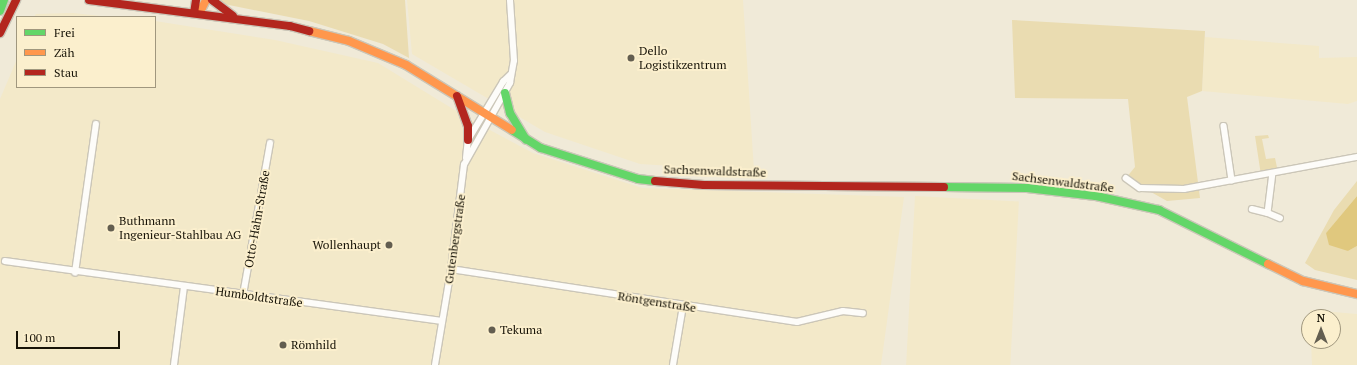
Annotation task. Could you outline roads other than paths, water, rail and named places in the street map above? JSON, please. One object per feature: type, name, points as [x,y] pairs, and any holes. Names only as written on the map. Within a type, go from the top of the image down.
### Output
[{"type":"main road","points":[[0,11],[4,0]]},
{"type":"main road","points":[[0,33],[16,0]]},
{"type":"main road","name":"Sachsenwaldstraße","points":[[89,0],[194,12],[290,26],[349,41],[406,65],[527,141],[574,160],[638,179],[704,184],[1027,188],[1096,196],[1159,210],[1303,281],[1357,294]]},
{"type":"main road","points":[[194,12],[196,0]]},
{"type":"main road","points":[[194,12],[202,8],[206,0]]},
{"type":"main road","points":[[212,0],[238,18]]},
{"type":"main road","points":[[504,93],[510,113],[527,141]]},
{"type":"main road","points":[[456,96],[468,126],[468,140]]},
{"type":"street","points":[[466,158],[468,140],[504,93],[514,61],[510,0]]},
{"type":"street","points":[[487,116],[510,75]]},
{"type":"street","name":"Gutenbergstraße","points":[[435,365],[451,269],[466,158],[487,116]]},
{"type":"street","points":[[75,273],[96,124]]},
{"type":"street","points":[[1224,126],[1232,180]]},
{"type":"street","name":"Otto-Hahn-Straße","points":[[243,295],[270,143]]},
{"type":"street","points":[[1126,178],[1140,188],[1184,189],[1357,157]]},
{"type":"street","points":[[1268,213],[1273,173]]},
{"type":"street","points":[[1252,209],[1280,218]]},
{"type":"street","name":"Humboldtstraße","points":[[5,262],[75,273],[442,322]]},
{"type":"street","name":"Röntgenstraße","points":[[451,269],[683,306],[797,322],[843,311],[863,314]]},
{"type":"street","points":[[174,365],[184,287]]},
{"type":"street","points":[[673,365],[683,306]]},
{"type":"place","name":"Dello Logistikzentrum","points":[[631,58]]},
{"type":"place","name":"Buthmann Ingenieur-Stahlbau AG","points":[[111,228]]},
{"type":"place","name":"Wollenhaupt","points":[[389,245]]},
{"type":"place","name":"Tekuma","points":[[492,330]]},
{"type":"place","name":"Römhild","points":[[283,345]]}]
